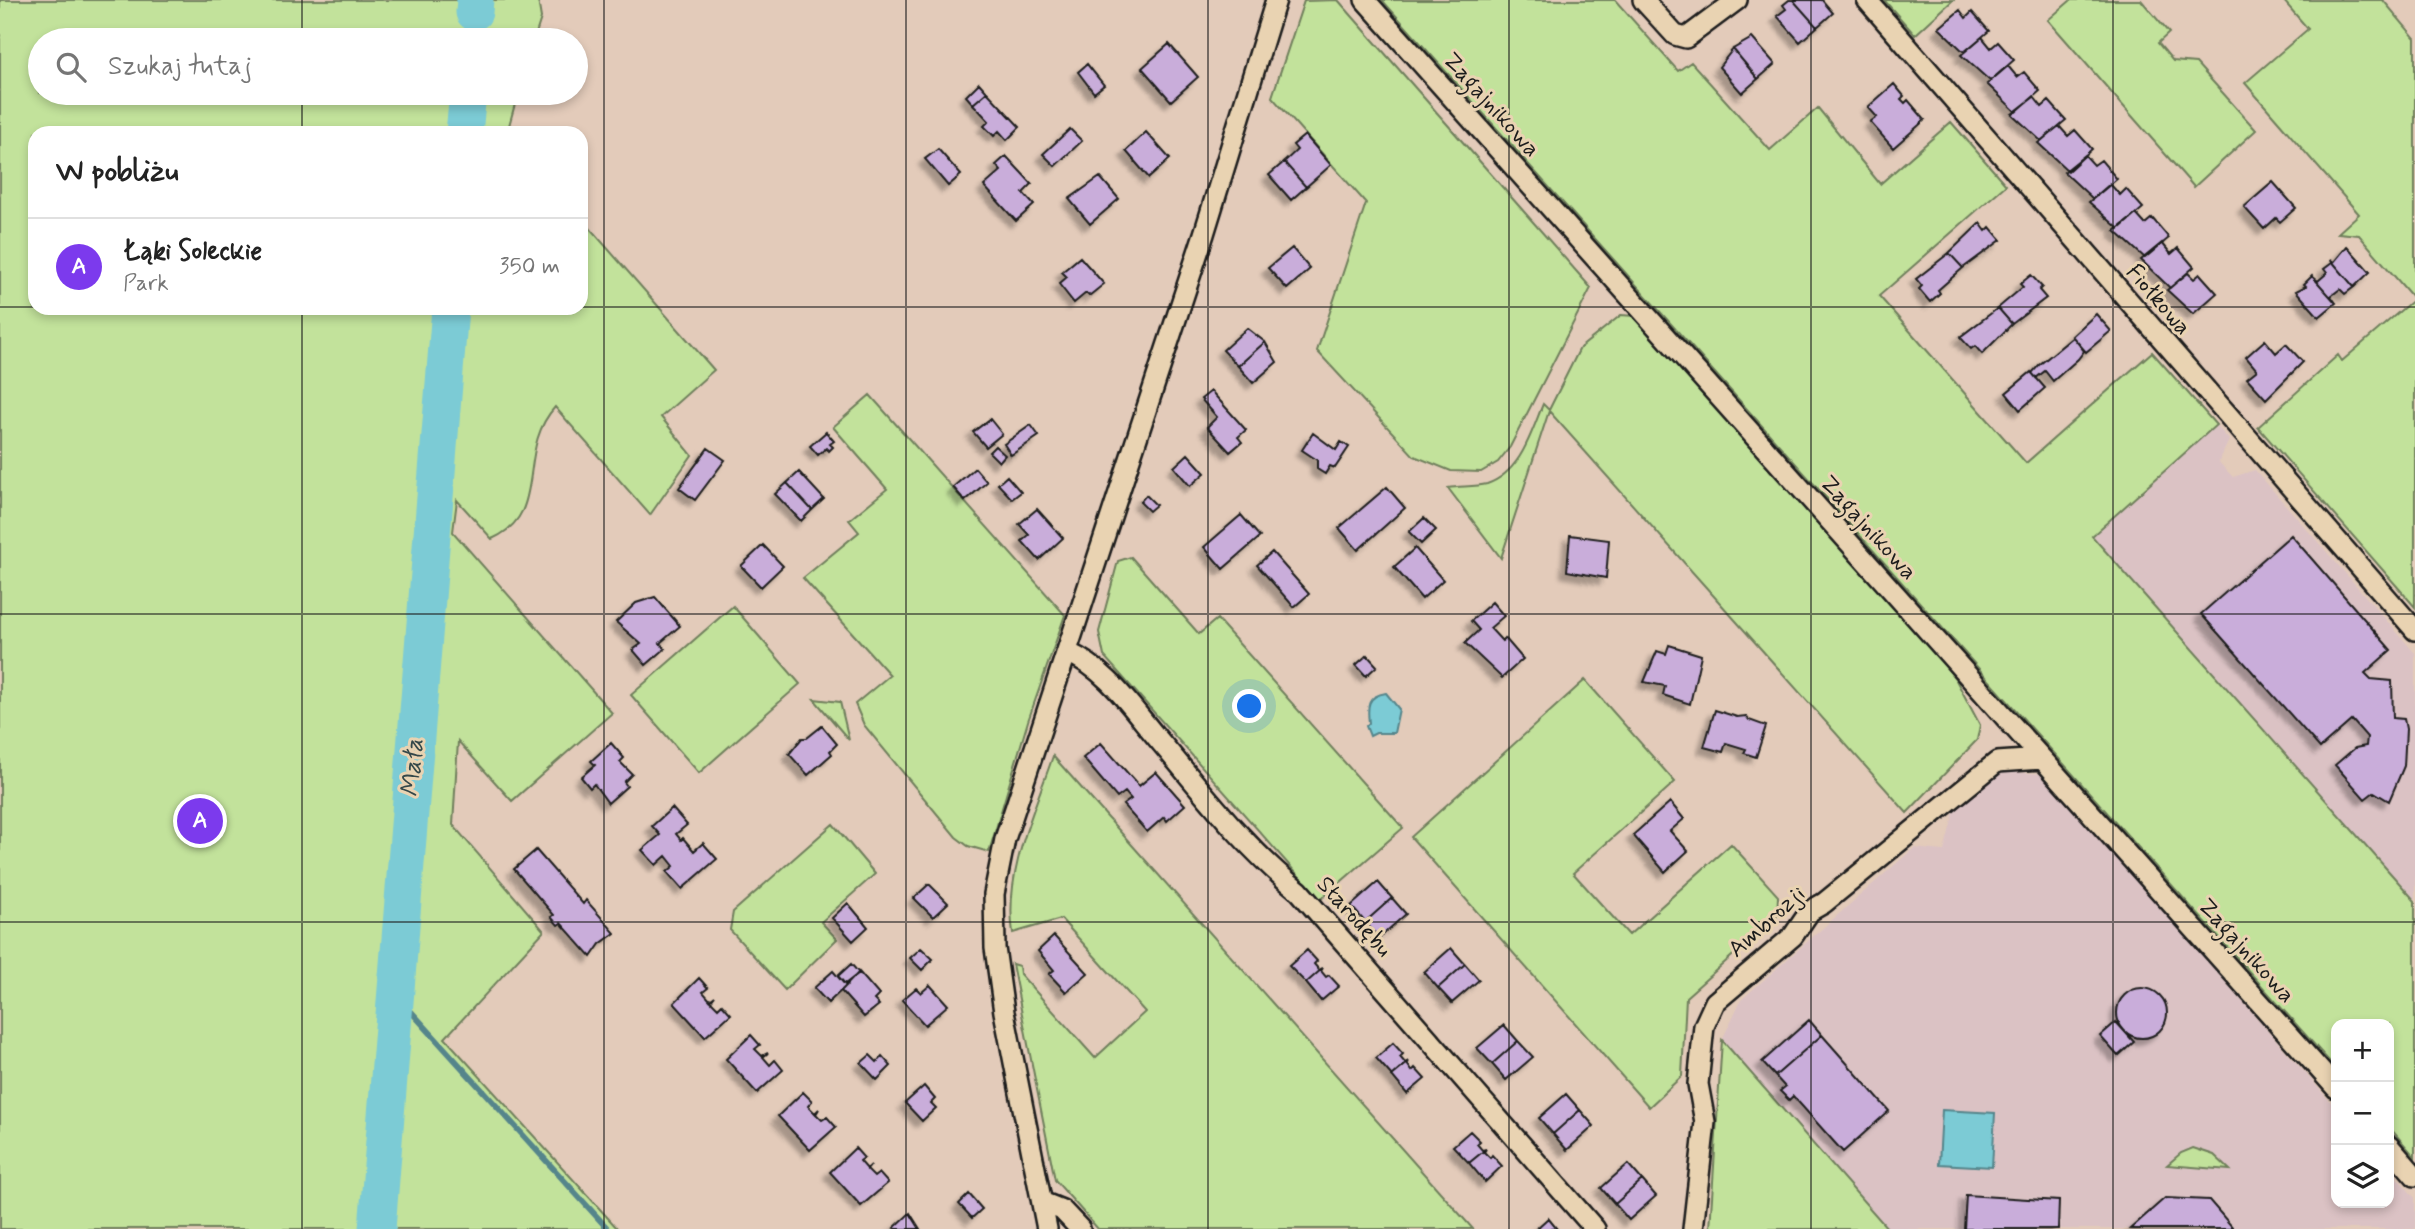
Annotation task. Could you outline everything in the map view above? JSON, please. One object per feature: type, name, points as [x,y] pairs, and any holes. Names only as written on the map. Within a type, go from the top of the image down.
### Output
[{"type":"street","points":[[1047,1229],[1004,1012],[995,948],[994,894],[1005,839],[1276,0]]},
{"type":"street","name":"Zagajnikowa","points":[[1365,0],[2331,1082]]},
{"type":"street","points":[[1643,0],[1675,35],[1686,38],[1737,0]]},
{"type":"street","name":"Fiołkowa","points":[[1867,0],[2415,630]]},
{"type":"street","name":"Starodębu","points":[[1067,652],[1099,669],[1268,867],[1299,891],[1595,1229]]},
{"type":"street","name":"Ambrozji","points":[[1693,1229],[1705,1122],[1698,1084],[1704,1026],[1715,1002],[1793,936],[1810,911],[1824,903],[1997,762],[2042,759]]},
{"type":"street","points":[[2394,1152],[2415,1176]]},
{"type":"street","points":[[1042,1202],[1062,1210],[1080,1229]]},
{"type":"shaded area","points":[[2216,425],[2229,440],[2219,462],[2225,469],[2233,477],[2255,470],[2415,653],[2415,901],[2092,536]]},
{"type":"shaded area","points":[[2002,771],[2043,774],[2331,1102],[2331,1208],[2394,1208],[2394,1174],[2415,1198],[2415,1229],[1888,1229],[1722,1040],[1741,1000],[1914,848],[1944,851],[1954,812]]},
{"type":"green space","points":[[0,0],[538,0],[541,18],[538,28],[28,28],[28,105],[515,105],[509,126],[28,126],[28,315],[588,315],[588,226],[714,370],[661,417],[692,455],[650,515],[555,407],[543,424],[536,443],[527,498],[521,514],[510,528],[492,539],[457,500],[453,532],[612,713],[512,801],[458,741],[453,825],[544,931],[445,1038],[618,1229],[0,1229]]},
{"type":"green space","points":[[1338,0],[1591,288],[1510,447],[1498,462],[1481,472],[1451,471],[1414,456],[1317,351],[1366,203],[1272,97],[1304,1]]},
{"type":"green space","points":[[1382,0],[1615,0],[1678,71],[1691,62],[1770,150],[1818,108],[1880,184],[1951,122],[2006,185],[1879,296],[2026,463],[2152,352],[2216,425],[2092,536],[2415,901],[2415,1157],[2394,1133],[2394,1019],[2331,1019],[2331,1063]]},
{"type":"green space","points":[[1884,0],[1953,0],[1915,35]]},
{"type":"green space","points":[[2071,0],[2141,0],[2169,33],[2158,43],[2173,61],[2196,63],[2256,130],[2194,187],[2048,20]]},
{"type":"green space","points":[[2283,0],[2383,0],[2415,38],[2415,607],[2258,427],[2338,355],[2342,361],[2414,299],[2359,235],[2338,233],[2359,214],[2245,83],[2308,29]]},
{"type":"green space","points":[[1621,315],[1634,316],[1925,639],[1956,680],[1980,725],[1977,740],[1907,813],[1549,411],[1501,558],[1448,488],[1487,484],[1508,471],[1529,439],[1543,404],[1549,410],[1580,348]]},
{"type":"green space","points":[[870,395],[1065,615],[1028,721],[989,852],[968,846],[956,837],[864,725],[855,704],[890,675],[803,578],[859,532],[849,520],[887,489],[833,427]]},
{"type":"green space","points":[[1131,557],[1199,634],[1217,619],[1403,828],[1320,900],[1104,656],[1099,632],[1118,561]]},
{"type":"green space","points":[[733,606],[800,684],[699,773],[631,695]]},
{"type":"green space","points":[[1585,680],[1675,782],[1573,873],[1629,935],[1731,844],[1778,896],[1777,916],[1686,997],[1682,1076],[1649,1107],[1411,837]]},
{"type":"green space","points":[[814,699],[840,702],[849,740]]},
{"type":"green space","points":[[1053,756],[1473,1229],[1098,1229],[1055,1180],[1012,964],[1019,966],[1020,974],[1095,1058],[1145,1012],[1061,919],[1013,933],[1011,910],[1017,865],[1022,843]]},
{"type":"green space","points":[[833,824],[875,874],[821,922],[837,939],[785,990],[730,930],[733,912]]},
{"type":"green space","points":[[1722,1040],[1888,1229],[1710,1229]]},
{"type":"green space","points":[[2193,1148],[2214,1155],[2230,1170],[2167,1165],[2181,1153]]},
{"type":"water","points":[[1386,693],[1399,709],[1394,733],[1376,733],[1370,736],[1366,726],[1369,723],[1370,703],[1375,697]]},
{"type":"water","points":[[1942,1110],[1995,1113],[1992,1167],[1939,1164]]},
{"type":"building","points":[[1793,0],[1817,27],[1800,42],[1777,16],[1786,9],[1783,5]]},
{"type":"building","points":[[1793,0],[1822,0],[1833,13],[1817,27]]},
{"type":"building","points":[[1960,10],[1966,18],[1972,12],[1989,31],[1964,52],[1939,28]]},
{"type":"building","points":[[1982,37],[1991,48],[1998,42],[2014,60],[1990,81],[1961,55]]},
{"type":"building","points":[[1752,38],[1775,64],[1758,79],[1733,49]]},
{"type":"building","points":[[1169,44],[1198,77],[1171,101],[1142,68]]},
{"type":"building","points":[[1733,49],[1758,79],[1742,93],[1719,67]]},
{"type":"building","points":[[1087,64],[1104,85],[1094,93],[1078,72]]},
{"type":"building","points":[[2008,66],[2017,77],[2024,72],[2040,91],[2016,112],[1987,84]]},
{"type":"building","points":[[979,83],[987,92],[973,104],[966,96]]},
{"type":"building","points":[[1894,84],[1904,96],[1901,99],[1905,103],[1908,100],[1925,120],[1893,148],[1870,122],[1877,117],[1868,107]]},
{"type":"building","points":[[987,92],[1020,127],[1007,140],[999,131],[994,136],[984,126],[989,121],[973,104]]},
{"type":"building","points":[[2034,97],[2042,107],[2049,101],[2066,120],[2041,141],[2012,114]]},
{"type":"building","points":[[2059,126],[2068,136],[2075,130],[2092,149],[2068,171],[2038,143]]},
{"type":"building","points":[[1070,129],[1082,141],[1055,166],[1043,154]]},
{"type":"building","points":[[1146,132],[1170,159],[1149,178],[1126,151]]},
{"type":"building","points":[[1305,135],[1331,165],[1306,187],[1284,162],[1297,150],[1293,145]]},
{"type":"building","points":[[938,149],[961,175],[948,186],[925,159]]},
{"type":"building","points":[[2085,155],[2094,165],[2101,160],[2117,179],[2093,199],[2064,172]]},
{"type":"building","points":[[1006,156],[1032,184],[1023,193],[1034,205],[1016,221],[984,186],[1001,171],[996,165]]},
{"type":"building","points":[[1284,162],[1306,187],[1291,200],[1269,175]]},
{"type":"building","points":[[1100,177],[1119,199],[1090,224],[1069,199]]},
{"type":"building","points":[[2273,182],[2296,208],[2280,222],[2276,218],[2264,229],[2244,207]]},
{"type":"building","points":[[2110,184],[2120,195],[2126,189],[2143,208],[2119,229],[2089,202]]},
{"type":"building","points":[[2136,214],[2145,224],[2152,218],[2169,238],[2145,258],[2115,231]]},
{"type":"building","points":[[1980,223],[1986,231],[1990,227],[2001,240],[1963,268],[1949,253]]},
{"type":"building","points":[[2162,243],[2171,254],[2178,248],[2194,267],[2170,288],[2141,260]]},
{"type":"building","points":[[2347,246],[2370,272],[2354,287],[2331,260],[2334,262]]},
{"type":"building","points":[[1292,248],[1310,269],[1287,289],[1268,268]]},
{"type":"building","points":[[1949,253],[1963,268],[1938,290],[1940,293],[1930,302],[1919,289],[1922,286],[1916,279]]},
{"type":"building","points":[[1080,257],[1104,284],[1089,296],[1086,293],[1074,303],[1059,284],[1067,277],[1062,272]]},
{"type":"building","points":[[2331,260],[2354,287],[2345,294],[2340,289],[2331,296],[2336,303],[2312,276],[2318,281],[2327,273],[2324,269],[2332,263]]},
{"type":"building","points":[[2188,273],[2194,279],[2200,274],[2217,293],[2193,314],[2167,290]]},
{"type":"building","points":[[2031,275],[2042,287],[2039,290],[2046,298],[2012,324],[1998,308],[2023,287],[2020,284]]},
{"type":"building","points":[[2312,276],[2336,303],[2319,317],[2296,291],[2306,286],[2304,284]]},
{"type":"building","points":[[1998,308],[2012,324],[1982,354],[1975,346],[1971,349],[1960,337]]},
{"type":"building","points":[[2096,314],[2111,331],[2086,352],[2072,336]]},
{"type":"building","points":[[1247,328],[1265,342],[1238,366],[1223,350]]},
{"type":"building","points":[[2073,337],[2084,351],[2078,359],[2053,381],[2045,371],[2036,378],[2032,373],[2039,365]]},
{"type":"building","points":[[2265,340],[2276,353],[2286,344],[2303,362],[2266,399],[2247,378],[2257,370],[2246,357]]},
{"type":"building","points":[[1265,342],[1277,362],[1253,383],[1238,366]]},
{"type":"building","points":[[2031,372],[2045,388],[2020,410],[2006,393]]},
{"type":"building","points":[[1211,391],[1246,430],[1238,437],[1242,442],[1230,452],[1207,427],[1217,417],[1201,399]]},
{"type":"building","points":[[990,419],[1002,434],[986,447],[973,432]]},
{"type":"building","points":[[1031,425],[1039,436],[1011,455],[1004,444]]},
{"type":"building","points":[[826,432],[834,441],[830,444],[833,447],[829,451],[826,448],[818,455],[810,446]]},
{"type":"building","points":[[1313,433],[1336,450],[1341,442],[1349,447],[1335,468],[1330,466],[1325,474],[1317,469],[1317,460],[1302,450]]},
{"type":"building","points":[[995,446],[1005,455],[999,462],[989,452]]},
{"type":"building","points":[[708,448],[725,460],[695,500],[679,488]]},
{"type":"building","points":[[1188,454],[1205,473],[1190,486],[1174,467]]},
{"type":"building","points":[[975,468],[987,482],[965,501],[953,487]]},
{"type":"building","points":[[799,472],[824,499],[812,510],[787,483]]},
{"type":"building","points":[[1007,476],[1021,492],[1012,499],[998,484]]},
{"type":"building","points":[[787,483],[812,510],[801,521],[775,494]]},
{"type":"building","points":[[1387,487],[1405,508],[1358,550],[1339,528]]},
{"type":"building","points":[[1146,495],[1156,505],[1149,511],[1140,502]]},
{"type":"building","points":[[1037,509],[1063,538],[1039,560],[1022,541],[1029,535],[1019,524]]},
{"type":"building","points":[[1241,515],[1260,537],[1223,569],[1204,547]]},
{"type":"building","points":[[1424,518],[1436,530],[1421,544],[1409,532]]},
{"type":"building","points":[[1570,535],[1609,540],[1606,578],[1567,571]]},
{"type":"building","points":[[2291,535],[2391,650],[2365,673],[2371,679],[2392,681],[2393,718],[2404,719],[2406,729],[2404,766],[2389,801],[2374,792],[2365,799],[2335,765],[2355,748],[2366,746],[2367,737],[2352,720],[2320,748],[2201,614]]},
{"type":"building","points":[[763,545],[783,566],[761,587],[741,566]]},
{"type":"building","points":[[1415,548],[1443,580],[1422,599],[1394,567]]},
{"type":"building","points":[[1272,552],[1309,594],[1294,607],[1257,565]]},
{"type":"building","points":[[655,597],[680,626],[660,643],[665,649],[646,665],[633,650],[641,644],[616,622],[636,603]]},
{"type":"building","points":[[1492,602],[1504,616],[1490,628],[1502,641],[1505,638],[1523,659],[1502,678],[1465,643],[1479,630],[1471,621]]},
{"type":"building","points":[[1669,645],[1701,655],[1690,704],[1663,695],[1665,686],[1644,682],[1657,651],[1666,654]]},
{"type":"building","points":[[1367,655],[1377,666],[1366,676],[1356,665]]},
{"type":"building","points":[[1715,710],[1737,717],[1746,716],[1749,720],[1766,726],[1756,757],[1744,753],[1746,749],[1726,743],[1723,752],[1704,747]]},
{"type":"building","points":[[822,726],[837,744],[830,751],[832,754],[808,775],[789,754],[802,738],[807,738]]},
{"type":"building","points":[[611,743],[624,758],[620,762],[632,774],[624,782],[627,786],[608,803],[594,784],[590,788],[581,777],[595,765],[591,761]]},
{"type":"building","points":[[1101,743],[1139,786],[1156,772],[1185,805],[1167,821],[1164,817],[1147,832],[1123,805],[1131,799],[1125,792],[1117,798],[1083,758]]},
{"type":"building","points":[[1670,802],[1684,819],[1670,831],[1688,851],[1665,872],[1633,835]]},
{"type":"building","points":[[672,808],[687,825],[676,834],[681,840],[683,838],[694,851],[703,843],[717,859],[682,889],[667,872],[674,866],[666,856],[656,865],[642,850],[660,835],[652,826]]},
{"type":"building","points":[[536,850],[583,904],[586,900],[615,933],[600,944],[591,957],[561,923],[558,925],[551,917],[554,915],[514,869]]},
{"type":"building","points":[[1378,882],[1392,898],[1365,922],[1351,906]]},
{"type":"building","points":[[929,884],[948,903],[933,917],[914,898]]},
{"type":"building","points":[[1392,898],[1406,914],[1379,938],[1365,922]]},
{"type":"building","points":[[848,903],[868,927],[853,941],[832,918]]},
{"type":"building","points":[[1054,936],[1088,973],[1066,992],[1049,974],[1054,970],[1038,951]]},
{"type":"building","points":[[921,948],[933,959],[922,970],[910,958]]},
{"type":"building","points":[[1451,948],[1465,964],[1438,988],[1424,972]]},
{"type":"building","points":[[1307,950],[1317,961],[1314,964],[1319,970],[1323,968],[1306,983],[1289,966]]},
{"type":"building","points":[[851,964],[859,973],[845,984],[838,976]]},
{"type":"building","points":[[1465,964],[1479,980],[1452,1003],[1438,988]]},
{"type":"building","points":[[1323,968],[1321,971],[1326,977],[1329,975],[1339,986],[1321,1001],[1306,983]]},
{"type":"building","points":[[833,971],[846,986],[828,1003],[814,988]]},
{"type":"building","points":[[859,972],[879,995],[874,1000],[879,1005],[864,1017],[841,991]]},
{"type":"building","points":[[699,978],[708,988],[703,992],[710,1000],[715,996],[711,1001],[718,1008],[722,1004],[731,1014],[705,1037],[674,1003]]},
{"type":"building","points":[[930,985],[948,1005],[925,1025],[902,1000],[916,988],[921,993]]},
{"type":"building","points":[[2142,988],[2160,995],[2167,1013],[2160,1031],[2142,1038],[2124,1031],[2117,1013],[2124,995]]},
{"type":"building","points":[[1809,1020],[1822,1035],[1775,1076],[1762,1062]]},
{"type":"building","points":[[2116,1022],[2134,1042],[2118,1056],[2100,1036]]},
{"type":"building","points":[[1504,1025],[1518,1041],[1492,1064],[1477,1048]]},
{"type":"building","points":[[751,1035],[760,1045],[755,1049],[762,1056],[768,1053],[763,1057],[770,1065],[775,1060],[783,1070],[757,1093],[726,1059]]},
{"type":"building","points":[[1822,1035],[1889,1111],[1843,1152],[1793,1096],[1789,1100],[1780,1091],[1785,1087],[1775,1076]]},
{"type":"building","points":[[1518,1041],[1533,1057],[1506,1080],[1492,1064]]},
{"type":"building","points":[[1393,1043],[1403,1054],[1400,1057],[1405,1063],[1409,1061],[1392,1076],[1376,1058]]},
{"type":"building","points":[[870,1055],[877,1062],[882,1056],[891,1066],[877,1080],[861,1063]]},
{"type":"building","points":[[1409,1062],[1407,1064],[1412,1071],[1415,1068],[1425,1079],[1407,1094],[1392,1076]]},
{"type":"building","points":[[924,1086],[935,1099],[931,1103],[936,1108],[922,1121],[905,1103]]},
{"type":"building","points":[[803,1092],[812,1101],[808,1106],[815,1113],[819,1109],[816,1114],[822,1120],[827,1117],[836,1127],[810,1150],[778,1116]]},
{"type":"building","points":[[1566,1094],[1580,1110],[1553,1134],[1539,1118]]},
{"type":"building","points":[[1580,1110],[1594,1126],[1567,1150],[1553,1134]]},
{"type":"building","points":[[1470,1131],[1480,1141],[1477,1144],[1482,1150],[1486,1149],[1469,1163],[1453,1146]]},
{"type":"building","points":[[855,1148],[864,1158],[860,1161],[867,1169],[871,1165],[867,1170],[874,1177],[879,1173],[888,1183],[861,1206],[830,1172]]},
{"type":"building","points":[[1486,1149],[1484,1152],[1490,1158],[1492,1155],[1502,1166],[1485,1182],[1469,1163]]},
{"type":"building","points":[[1628,1164],[1642,1180],[1615,1204],[1601,1188]]},
{"type":"building","points":[[1642,1180],[1656,1196],[1629,1220],[1615,1204]]},
{"type":"building","points":[[969,1194],[982,1209],[972,1218],[959,1204]]},
{"type":"building","points":[[1966,1195],[2059,1201],[2058,1229],[1964,1229]]},
{"type":"building","points":[[2165,1198],[2209,1200],[2234,1229],[2130,1229]]},
{"type":"building","points":[[910,1213],[920,1229],[894,1228]]},
{"type":"building","points":[[1548,1218],[1557,1229],[1536,1229]]},
{"type":"waterway","name":"Mała","points":[[474,12],[475,0]]},
{"type":"waterway","name":"Mała","points":[[465,126],[467,105]]},
{"type":"waterway","name":"Mała","points":[[377,1229],[449,315]]},
{"type":"waterway","points":[[397,996],[608,1229]]},
{"type":"place","name":"Łąki Soleckie","points":[[200,821]]}]
